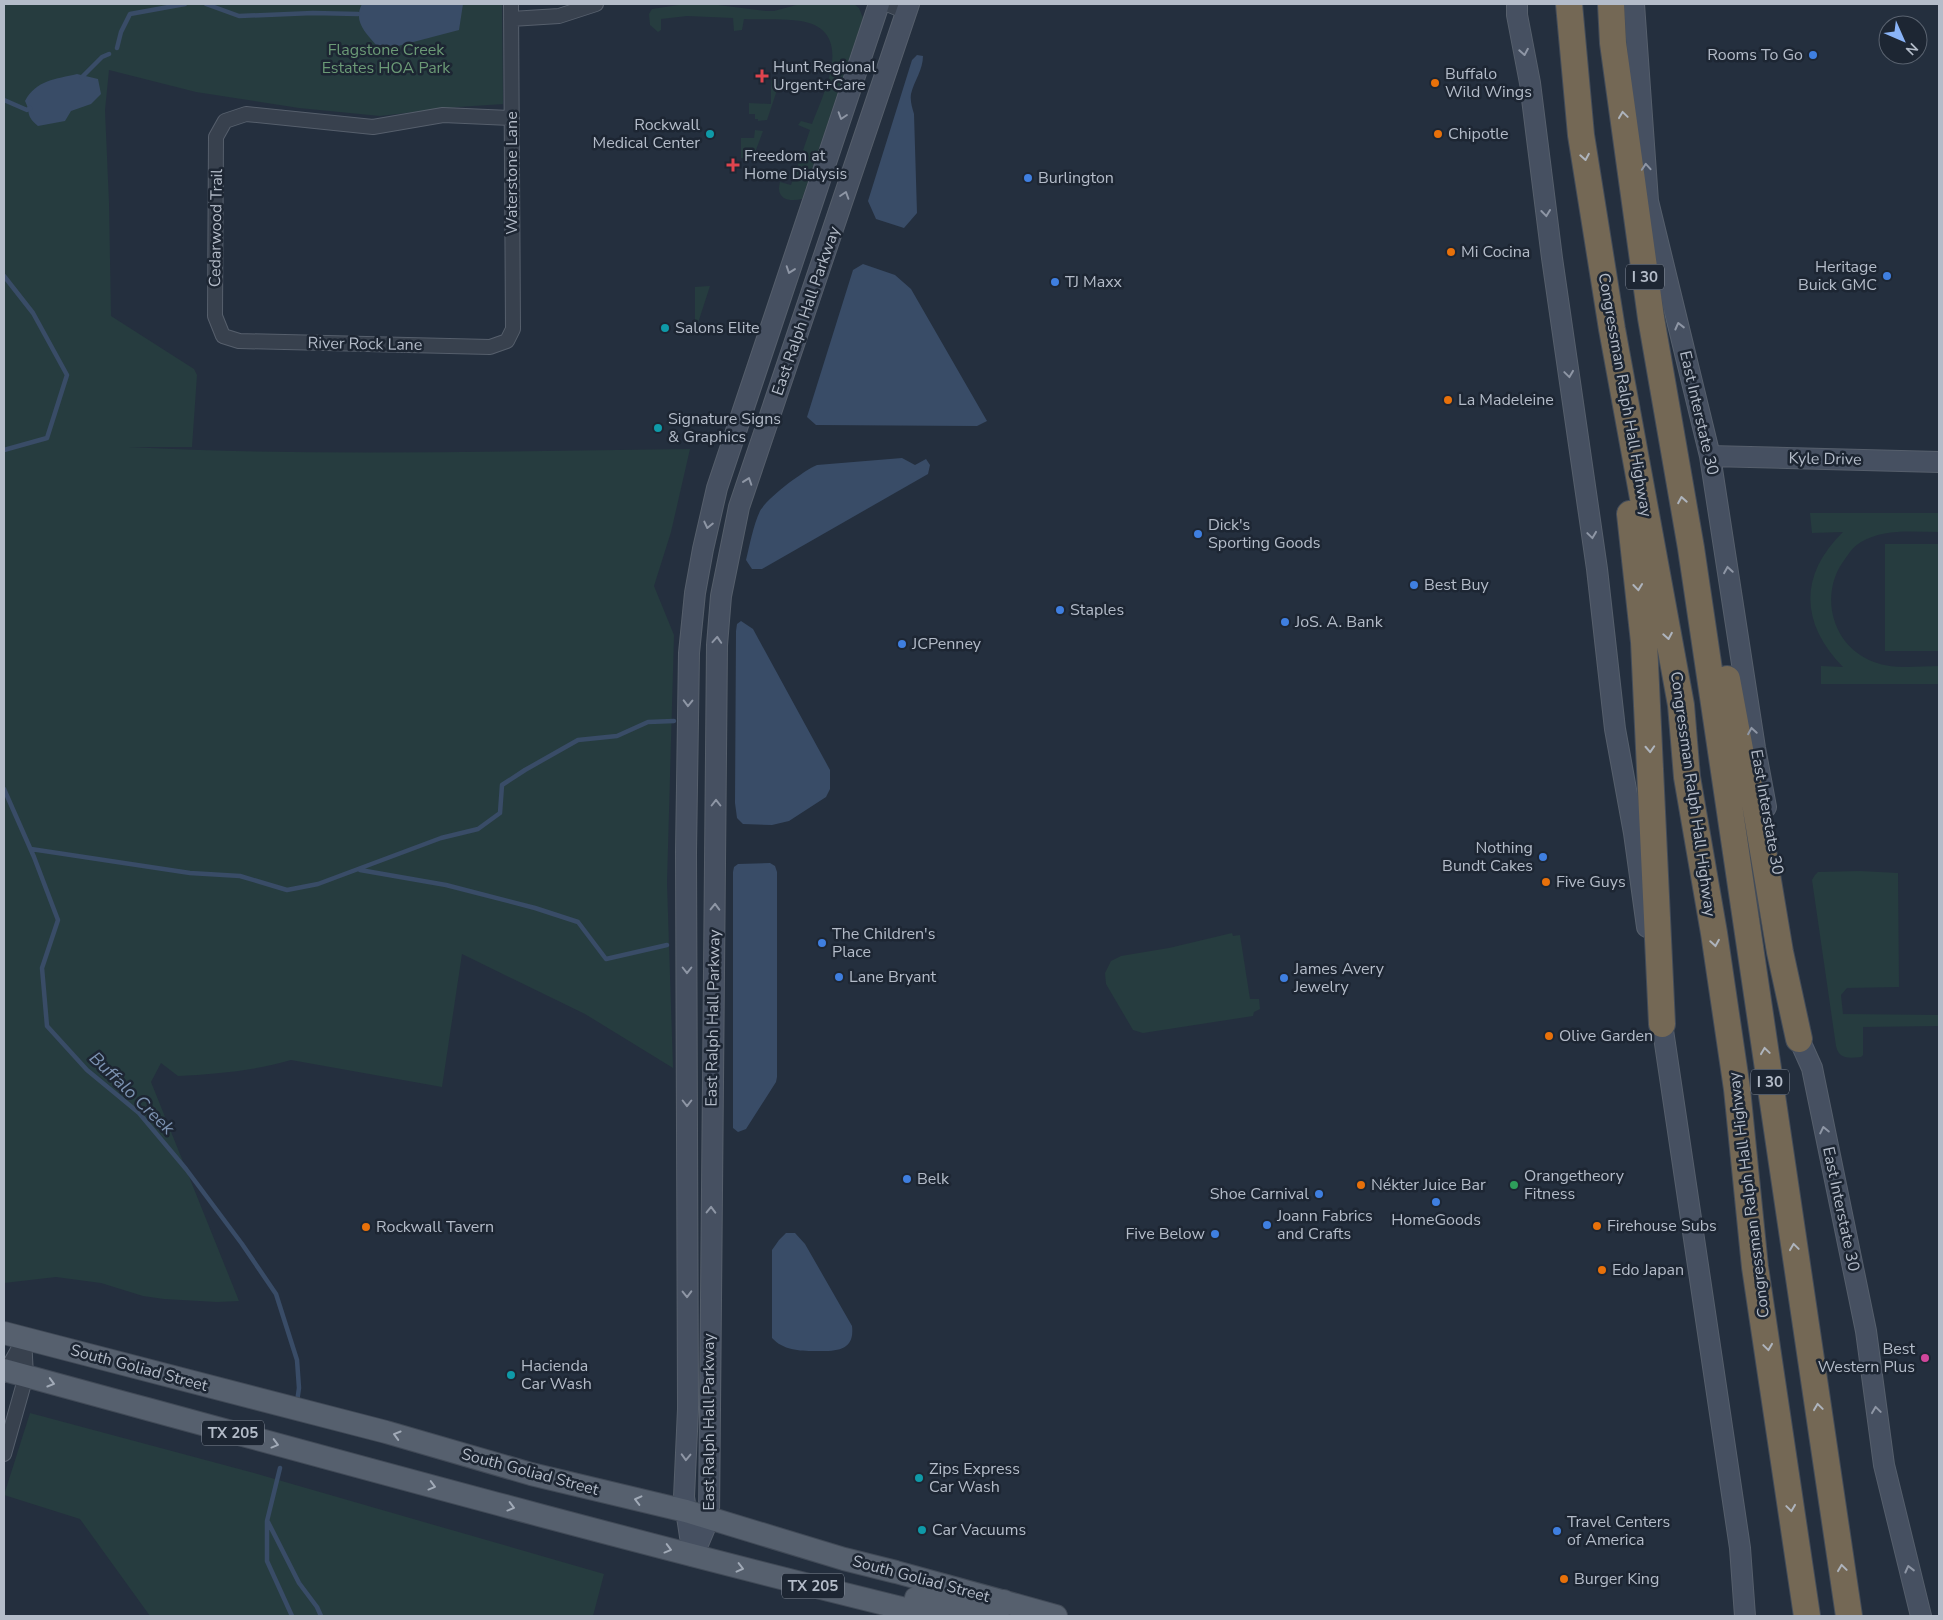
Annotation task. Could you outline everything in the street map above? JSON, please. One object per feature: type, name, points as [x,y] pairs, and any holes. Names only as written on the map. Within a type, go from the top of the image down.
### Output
[{"type":"highway","name":"Congressman Ralph Hall Highway","points":[[1568,4],[1581,135],[1612,329],[1681,705],[1687,777],[1714,933],[1737,1089],[1755,1267],[1806,1616]]},
{"type":"highway","name":"Congressman Ralph Hall Highway","points":[[1611,4],[1613,43],[1651,318],[1691,548],[1849,1616]]},
{"type":"highway","points":[[1612,329],[1644,642],[1662,1024]]},
{"type":"highway","points":[[1691,548],[1714,614],[1744,771],[1755,803],[1780,952],[1799,1039]]},
{"type":"main road","name":"East Ralph Hall Parkway","points":[[693,1556],[684,1494],[688,1409],[686,852],[689,653],[695,594],[702,549],[717,488],[880,4]]},
{"type":"main road","points":[[1517,4],[1530,83],[1552,258],[1597,569],[1615,729],[1634,833],[1740,1548],[1745,1616]]},
{"type":"main road","name":"East Interstate 30","points":[[1634,4],[1648,201],[1710,456],[1755,748],[1776,860],[1799,1039],[1812,1068],[1866,1330],[1884,1465],[1921,1616]]},
{"type":"main road","name":"East Ralph Hall Parkway","points":[[693,1556],[709,1518],[711,1158],[716,851],[716,645],[721,596],[739,507],[907,8]]},
{"type":"main road","name":"Kyle Drive","points":[[1710,456],[1939,462]]},
{"type":"main road","points":[[695,594],[721,596]]},
{"type":"main road","points":[[686,852],[716,851]]},
{"type":"main road","points":[[687,1158],[711,1158]]},
{"type":"main road","points":[[687,1259],[710,1259]]},
{"type":"main road","name":"South Goliad Street","points":[[14,1336],[386,1432],[524,1472],[686,1511],[844,1559],[1056,1616]]},
{"type":"main road","name":"South Goliad Street","points":[[10,1373],[693,1556],[934,1616]]},
{"type":"main road","points":[[847,1595],[851,1588],[862,1583],[976,1615],[991,1616],[996,1613],[1004,1601]]},
{"type":"street","name":"Waterstone Lane","points":[[507,341],[513,329],[511,4]]},
{"type":"street","points":[[511,19],[559,16],[596,4]]},
{"type":"street","points":[[887,4],[907,8]]},
{"type":"street","name":"Cedarwood Trail","points":[[223,336],[215,316],[216,137],[225,121],[246,114],[373,127],[443,115],[512,118]]},
{"type":"street","name":"River Rock Lane","points":[[223,336],[239,341],[490,347],[507,341]]},
{"type":"street","points":[[4,1454],[14,1336]]},
{"type":"street","points":[[10,1373],[14,1336]]},
{"type":"green space","name":"Flagstone Creek Estates HOA Park","points":[[4,4],[502,4],[503,104],[380,116],[299,108],[196,92],[109,70],[105,110],[111,316],[194,369],[197,375],[192,447],[129,447],[339,453],[690,449],[671,532],[654,586],[674,635],[667,883],[673,1068],[585,1014],[462,954],[442,1087],[291,1060],[235,1071],[178,1076],[161,1063],[151,1082],[239,1301],[217,1302],[164,1299],[143,1296],[101,1283],[56,1277],[4,1283]]},
{"type":"green space","points":[[685,4],[718,5],[766,11],[774,11],[800,4],[854,4],[859,8],[863,18],[802,199],[792,200],[781,196],[780,182],[791,185],[810,130],[798,125],[801,121],[812,124],[822,98],[831,68],[832,54],[830,41],[822,30],[809,23],[795,20],[744,19],[742,30],[734,31],[733,18],[687,16],[661,19],[661,30],[658,32],[650,25],[649,14],[652,9]]},
{"type":"green space","points":[[771,80],[779,84],[767,120],[758,121],[758,119],[755,119],[755,114],[749,114],[749,103],[771,104]]},
{"type":"green space","points":[[755,130],[763,131],[753,158],[741,158],[741,138],[754,138]]},
{"type":"green space","points":[[710,286],[697,324],[695,323],[695,287]]},
{"type":"green space","points":[[1810,513],[1939,513],[1939,532],[1909,531],[1889,533],[1870,538],[1856,546],[1837,573],[1832,588],[1831,603],[1839,632],[1860,655],[1874,662],[1890,666],[1939,666],[1939,684],[1821,684],[1821,666],[1843,667],[1829,650],[1819,633],[1810,599],[1812,582],[1818,565],[1843,532],[1812,533]]},
{"type":"green space","points":[[1885,544],[1939,544],[1939,651],[1885,651]]},
{"type":"green space","points":[[1860,871],[1898,873],[1899,987],[1847,988],[1841,995],[1843,1014],[1939,1015],[1939,1026],[1863,1027],[1863,1055],[1861,1057],[1849,1058],[1842,1056],[1837,1051],[1812,880],[1818,872]]},
{"type":"green space","points":[[1232,933],[1233,936],[1240,935],[1250,999],[1259,999],[1260,1009],[1254,1012],[1253,1016],[1143,1033],[1133,1030],[1106,984],[1105,973],[1111,961],[1121,956],[1169,948]]},
{"type":"green space","points":[[30,1413],[254,1473],[604,1574],[593,1616],[150,1616],[80,1519],[4,1495]]},
{"type":"water","points":[[362,4],[463,4],[459,30],[398,46],[376,45],[364,31],[359,16]]},
{"type":"water","points":[[917,55],[923,56],[923,61],[912,89],[911,104],[914,114],[917,213],[904,228],[876,219],[868,201],[912,60]]},
{"type":"water","points":[[77,74],[98,79],[101,94],[91,104],[71,111],[65,121],[38,126],[30,116],[25,101],[30,94],[41,85],[54,79]]},
{"type":"water","points":[[863,264],[895,275],[911,289],[987,421],[977,426],[816,425],[807,417],[853,270]]},
{"type":"water","points":[[902,458],[915,465],[926,459],[930,465],[928,474],[762,569],[752,569],[746,560],[754,529],[760,511],[777,492],[817,465]]},
{"type":"water","points":[[741,621],[753,629],[830,770],[830,789],[826,797],[789,821],[772,825],[743,824],[737,818],[735,803],[736,631],[737,624]]},
{"type":"water","points":[[770,863],[775,866],[777,872],[777,1077],[776,1082],[746,1129],[738,1132],[733,1128],[733,872],[734,867],[738,864]]},
{"type":"water","points":[[786,1233],[795,1233],[805,1244],[852,1326],[850,1341],[842,1348],[830,1351],[797,1350],[781,1345],[772,1338],[772,1250]]},
{"type":"waterway","points":[[117,48],[121,32],[130,14],[185,4]]},
{"type":"waterway","points":[[206,4],[239,16],[313,13],[358,14]]},
{"type":"waterway","points":[[82,77],[102,57],[109,54]]},
{"type":"waterway","points":[[4,100],[27,110],[30,108]]},
{"type":"waterway","name":"Buffalo Creek","points":[[4,276],[33,313],[67,375],[47,438],[4,450]]},
{"type":"waterway","points":[[31,849],[190,873],[240,876],[287,890],[318,884],[441,838],[478,829],[500,813],[502,785],[578,740],[617,736],[648,722],[674,721]]},
{"type":"waterway","name":"Buffalo Creek","points":[[4,789],[34,857],[58,920],[42,968],[47,1026],[87,1070],[139,1113],[186,1169],[242,1244],[276,1294],[297,1360],[299,1388],[297,1402]]},
{"type":"waterway","points":[[360,870],[446,885],[535,908],[578,922],[606,959],[667,945]]},
{"type":"waterway","name":"Buffalo Creek","points":[[280,1468],[267,1521],[267,1561],[292,1616]]},
{"type":"waterway","points":[[268,1522],[299,1583],[317,1607],[321,1616]]},
{"type":"place","name":"Rooms To Go","points":[[1813,55]]},
{"type":"place","name":"Hunt Regional Urgent+Care","points":[[762,76]]},
{"type":"place","name":"Buffalo Wild Wings","points":[[1435,83]]},
{"type":"place","name":"Rockwall Medical Center","points":[[710,134]]},
{"type":"place","name":"Chipotle","points":[[1438,134]]},
{"type":"place","name":"Freedom at Home Dialysis","points":[[733,165]]},
{"type":"place","name":"Burlington","points":[[1028,178]]},
{"type":"place","name":"Mi Cocina","points":[[1451,252]]},
{"type":"place","name":"Heritage Buick GMC","points":[[1887,276]]},
{"type":"place","name":"TJ Maxx","points":[[1055,282]]},
{"type":"place","name":"Salons Elite","points":[[665,328]]},
{"type":"place","name":"La Madeleine","points":[[1448,400]]},
{"type":"place","name":"Signature Signs & Graphics","points":[[658,428]]},
{"type":"place","name":"Dick's Sporting Goods","points":[[1198,534]]},
{"type":"place","name":"Best Buy","points":[[1414,585]]},
{"type":"place","name":"Staples","points":[[1060,610]]},
{"type":"place","name":"JoS. A. Bank","points":[[1285,622]]},
{"type":"place","name":"JCPenney","points":[[902,644]]},
{"type":"place","name":"Nothing Bundt Cakes","points":[[1543,857]]},
{"type":"place","name":"Five Guys","points":[[1546,882]]},
{"type":"place","name":"The Children's Place","points":[[822,943]]},
{"type":"place","name":"Lane Bryant","points":[[839,977]]},
{"type":"place","name":"James Avery Jewelry","points":[[1284,978]]},
{"type":"place","name":"Olive Garden","points":[[1549,1036]]},
{"type":"place","name":"Belk","points":[[907,1179]]},
{"type":"place","name":"Nékter Juice Bar","points":[[1361,1185]]},
{"type":"place","name":"Orangetheory Fitness","points":[[1514,1185]]},
{"type":"place","name":"Shoe Carnival","points":[[1319,1194]]},
{"type":"place","name":"HomeGoods","points":[[1436,1202]]},
{"type":"place","name":"Joann Fabrics and Crafts","points":[[1267,1225]]},
{"type":"place","name":"Firehouse Subs","points":[[1597,1226]]},
{"type":"place","name":"Rockwall Tavern","points":[[366,1227]]},
{"type":"place","name":"Five Below","points":[[1215,1234]]},
{"type":"place","name":"Edo Japan","points":[[1602,1270]]},
{"type":"place","name":"Best Western Plus","points":[[1925,1358]]},
{"type":"place","name":"Hacienda Car Wash","points":[[511,1375]]},
{"type":"place","name":"Zips Express Car Wash","points":[[919,1478]]},
{"type":"place","name":"Car Vacuums","points":[[922,1530]]},
{"type":"place","name":"Travel Centers of America","points":[[1557,1531]]},
{"type":"place","name":"Burger King","points":[[1564,1579]]}]
